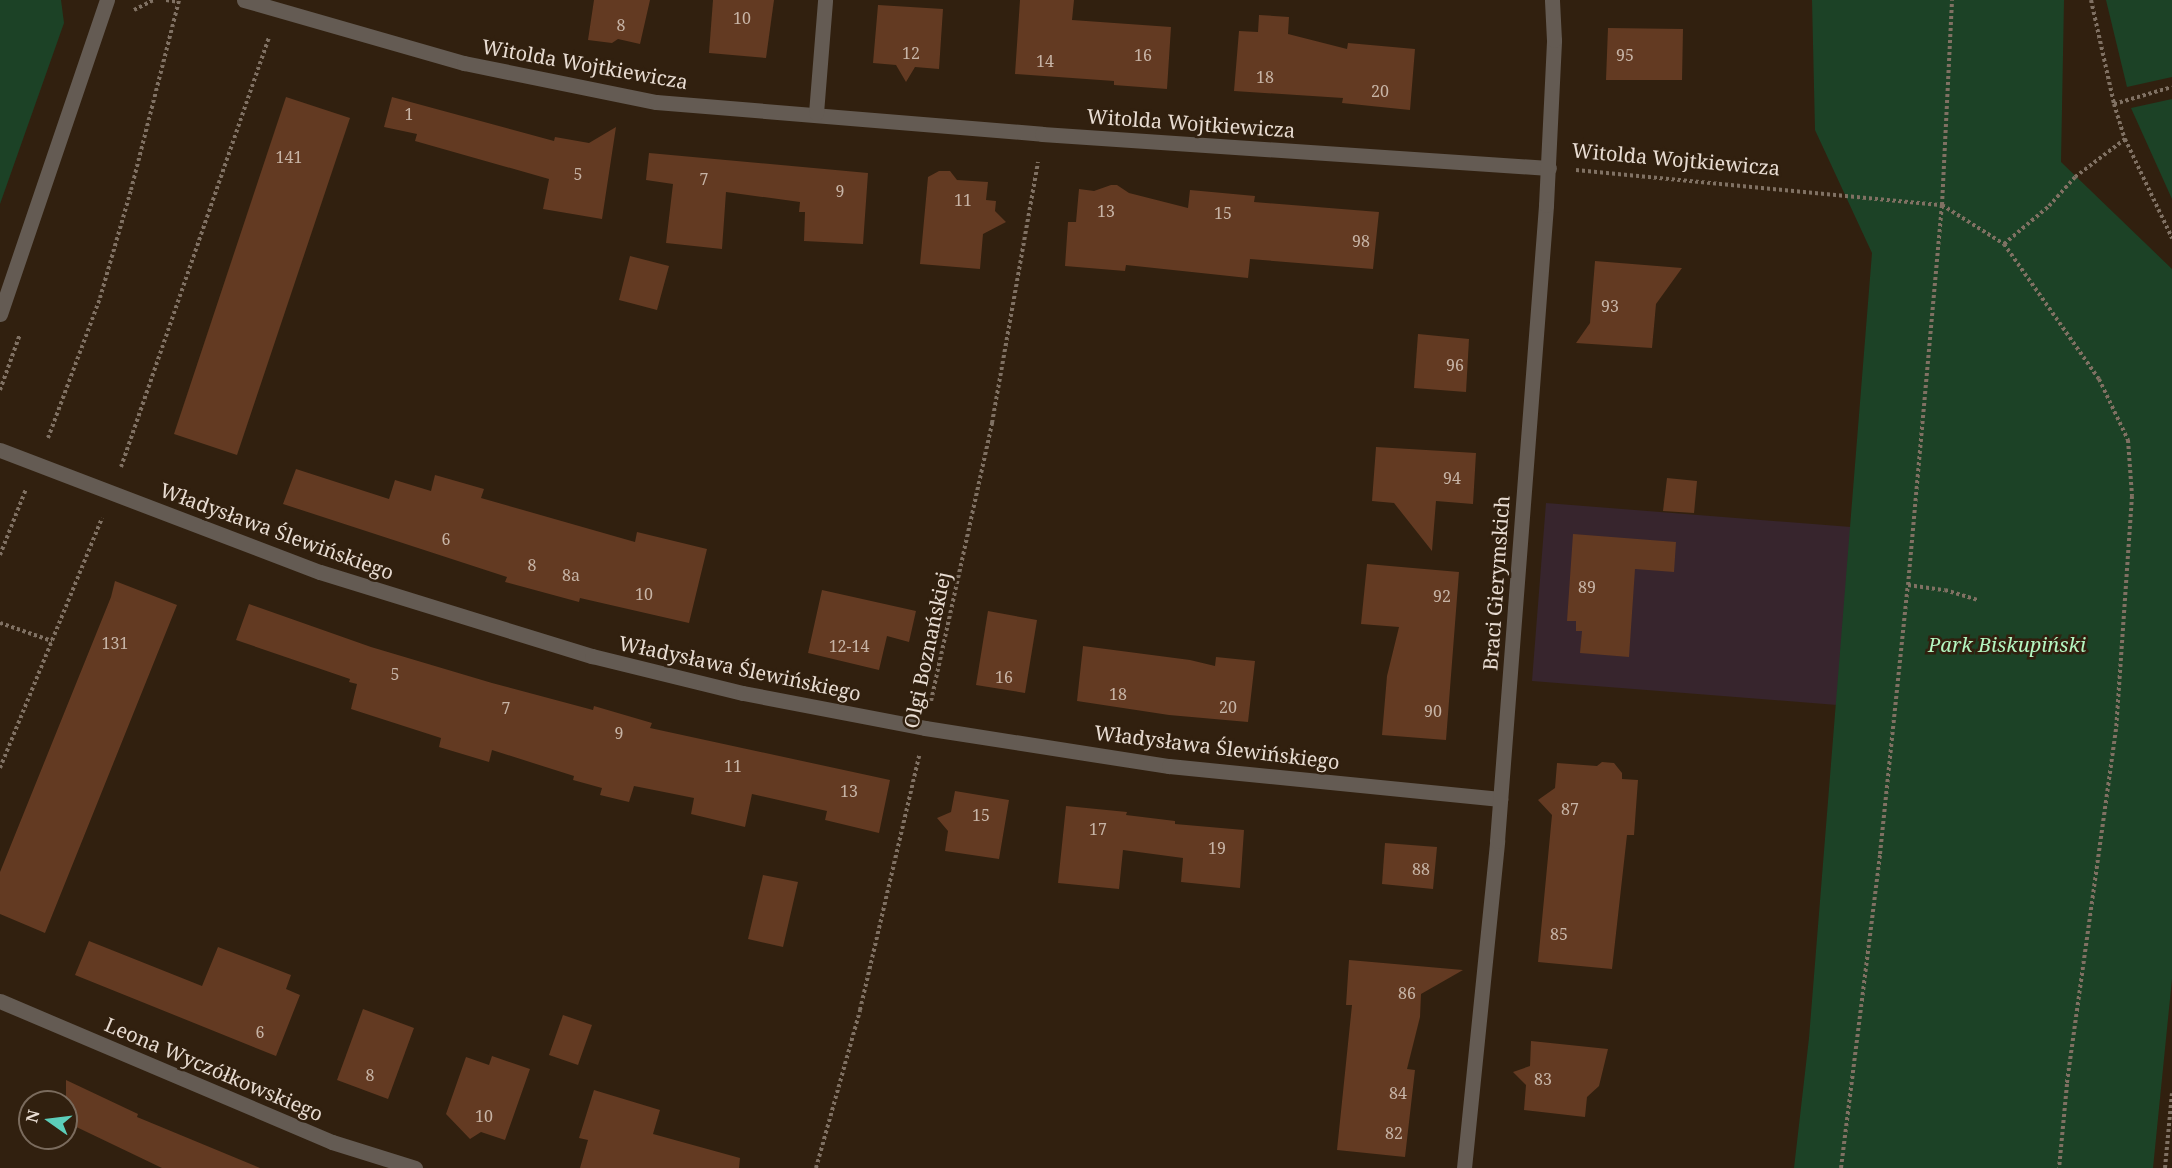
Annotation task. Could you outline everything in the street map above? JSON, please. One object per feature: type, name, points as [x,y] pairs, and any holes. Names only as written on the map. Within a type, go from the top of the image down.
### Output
[{"type":"street","points":[[0,314],[107,0]]},
{"type":"street","name":"Witolda Wojtkiewicza","points":[[244,0],[464,63],[656,102],[816,113],[1042,134],[1549,168]]},
{"type":"street","points":[[816,113],[825,0]]},
{"type":"street","name":"Braci Gierymskich","points":[[1464,1168],[1500,799],[1549,168],[1554,40],[1552,0]]},
{"type":"street","name":"Władysława Ślewińskiego","points":[[0,450],[320,572],[592,656],[743,693],[925,728],[1169,766],[1500,799]]},
{"type":"street","name":"Leona Wyczółkowskiego","points":[[0,1001],[332,1142],[415,1168]]},
{"type":"path","points":[[46,444],[100,298],[131,190],[179,1],[166,0]]},
{"type":"path","points":[[1841,1168],[1881,842],[1908,585],[1942,205],[1952,0]]},
{"type":"path","points":[[2091,0],[2114,104],[2126,139],[2172,238]]},
{"type":"path","points":[[0,768],[112,493],[279,11]]},
{"type":"path","points":[[2114,104],[2172,87]]},
{"type":"path","name":"Olgi Boznańskiej","points":[[816,1168],[860,1010],[992,423],[1042,134]]},
{"type":"path","points":[[2004,244],[2049,206],[2075,177],[2126,139]]},
{"type":"path","name":"Witolda Wojtkiewicza","points":[[1549,168],[1942,205]]},
{"type":"path","points":[[1942,205],[2004,244],[2099,379],[2128,440],[2132,496],[2116,729],[2067,1084],[2058,1168]]},
{"type":"path","points":[[0,555],[27,486]]},
{"type":"path","points":[[1908,585],[1945,590],[1977,600]]},
{"type":"path","points":[[0,623],[52,641]]},
{"type":"path","points":[[2166,1168],[2172,1093]]},
{"type":"shaded area","points":[[1546,503],[1851,527],[1837,705],[1532,681]]},
{"type":"green space","points":[[0,0],[61,0],[64,23],[0,204]]},
{"type":"green space","name":"Park Biskupiński","points":[[1812,0],[2064,0],[2061,162],[2172,269],[2172,979],[2153,1168],[1794,1168],[1809,1038],[1872,253],[1815,130]]},
{"type":"green space","points":[[2106,0],[2172,0],[2172,77],[2127,87]]},
{"type":"green space","points":[[2172,99],[2172,199],[2131,108]]},
{"type":"building","points":[[594,0],[650,0],[640,44],[618,39],[612,43],[588,40]]},
{"type":"building","points":[[713,0],[774,0],[766,58],[709,53]]},
{"type":"building","points":[[1020,0],[1074,0],[1072,20],[1171,27],[1167,89],[1114,85],[1114,81],[1015,74]]},
{"type":"building","points":[[878,5],[943,9],[939,69],[915,67],[906,82],[896,65],[873,63]]},
{"type":"building","points":[[1259,15],[1289,17],[1288,34],[1347,49],[1348,43],[1415,49],[1410,110],[1342,103],[1343,98],[1234,91],[1239,31],[1258,32]]},
{"type":"building","points":[[1608,28],[1683,29],[1682,80],[1606,80]]},
{"type":"building","points":[[286,97],[350,118],[237,455],[174,434]]},
{"type":"building","points":[[392,97],[554,141],[555,137],[589,143],[616,127],[602,219],[543,209],[549,179],[415,141],[417,134],[384,127]]},
{"type":"building","points":[[649,153],[868,173],[863,244],[804,241],[805,212],[799,212],[800,202],[726,192],[722,249],[666,243],[673,184],[646,180]]},
{"type":"building","points":[[939,171],[950,171],[957,180],[988,182],[986,200],[996,201],[995,211],[1006,222],[983,234],[980,269],[920,264],[928,177]]},
{"type":"building","points":[[1117,185],[1129,193],[1188,208],[1190,190],[1255,196],[1254,202],[1379,212],[1373,269],[1250,259],[1248,278],[1126,265],[1125,271],[1065,266],[1068,222],[1076,222],[1079,189],[1094,191]]},
{"type":"building","points":[[630,256],[669,266],[657,310],[619,300]]},
{"type":"building","points":[[1595,261],[1682,268],[1656,304],[1652,348],[1576,343],[1590,323]]},
{"type":"building","points":[[1418,334],[1469,339],[1466,392],[1414,388]]},
{"type":"building","points":[[1376,447],[1476,453],[1473,504],[1436,501],[1432,551],[1394,503],[1372,501]]},
{"type":"building","points":[[296,469],[389,499],[395,480],[431,491],[435,475],[484,489],[481,498],[635,542],[637,532],[707,549],[689,623],[580,598],[579,602],[505,582],[507,577],[283,504]]},
{"type":"building","points":[[1667,478],[1697,481],[1694,513],[1663,511]]},
{"type":"building","points":[[1573,534],[1676,542],[1674,572],[1635,569],[1629,657],[1580,653],[1582,631],[1576,631],[1576,621],[1567,621]]},
{"type":"building","points":[[1367,564],[1459,572],[1446,740],[1382,735],[1387,676],[1399,627],[1361,624]]},
{"type":"building","points":[[115,581],[177,605],[45,933],[0,914],[0,872],[111,597]]},
{"type":"building","points":[[822,590],[916,611],[909,642],[887,636],[879,670],[808,653]]},
{"type":"building","points":[[249,604],[371,647],[492,683],[593,710],[594,706],[652,723],[650,728],[890,780],[879,833],[825,820],[827,811],[752,794],[745,827],[691,814],[694,798],[634,786],[629,802],[600,795],[602,788],[573,780],[574,776],[492,750],[489,762],[439,747],[441,738],[351,709],[357,684],[349,682],[350,679],[236,640]]},
{"type":"building","points":[[988,611],[1037,620],[1025,693],[976,685]]},
{"type":"building","points":[[1083,646],[1190,660],[1215,666],[1216,657],[1255,661],[1248,722],[1169,715],[1077,701]]},
{"type":"building","points":[[1602,762],[1614,763],[1622,773],[1622,779],[1638,780],[1634,835],[1627,835],[1612,969],[1538,962],[1552,815],[1538,800],[1555,788],[1557,763],[1597,766]]},
{"type":"building","points":[[955,791],[1009,800],[999,859],[945,851],[948,831],[937,818],[951,812]]},
{"type":"building","points":[[1066,806],[1127,812],[1126,815],[1175,821],[1175,824],[1244,830],[1240,888],[1181,882],[1183,858],[1123,850],[1119,889],[1058,883]]},
{"type":"building","points":[[1385,843],[1437,847],[1433,889],[1382,884]]},
{"type":"building","points":[[763,875],[798,882],[783,947],[748,939]]},
{"type":"building","points":[[89,941],[202,986],[218,947],[291,975],[286,989],[300,995],[276,1056],[75,975]]},
{"type":"building","points":[[1349,960],[1463,970],[1421,994],[1420,1017],[1407,1069],[1415,1070],[1405,1157],[1337,1150],[1352,1005],[1346,1005]]},
{"type":"building","points":[[363,1009],[414,1028],[388,1099],[337,1080]]},
{"type":"building","points":[[563,1015],[592,1025],[578,1065],[549,1055]]},
{"type":"building","points":[[1531,1041],[1608,1049],[1599,1086],[1587,1097],[1585,1117],[1524,1110],[1526,1085],[1513,1072],[1530,1066]]},
{"type":"building","points":[[492,1056],[530,1069],[505,1140],[481,1132],[470,1139],[446,1114],[466,1057],[489,1065]]},
{"type":"building","points":[[66,1080],[138,1114],[137,1117],[260,1168],[162,1168],[78,1128],[78,1090],[66,1090]]},
{"type":"building","points":[[594,1090],[660,1110],[653,1134],[740,1158],[739,1168],[580,1168],[588,1140],[579,1138]]}]
